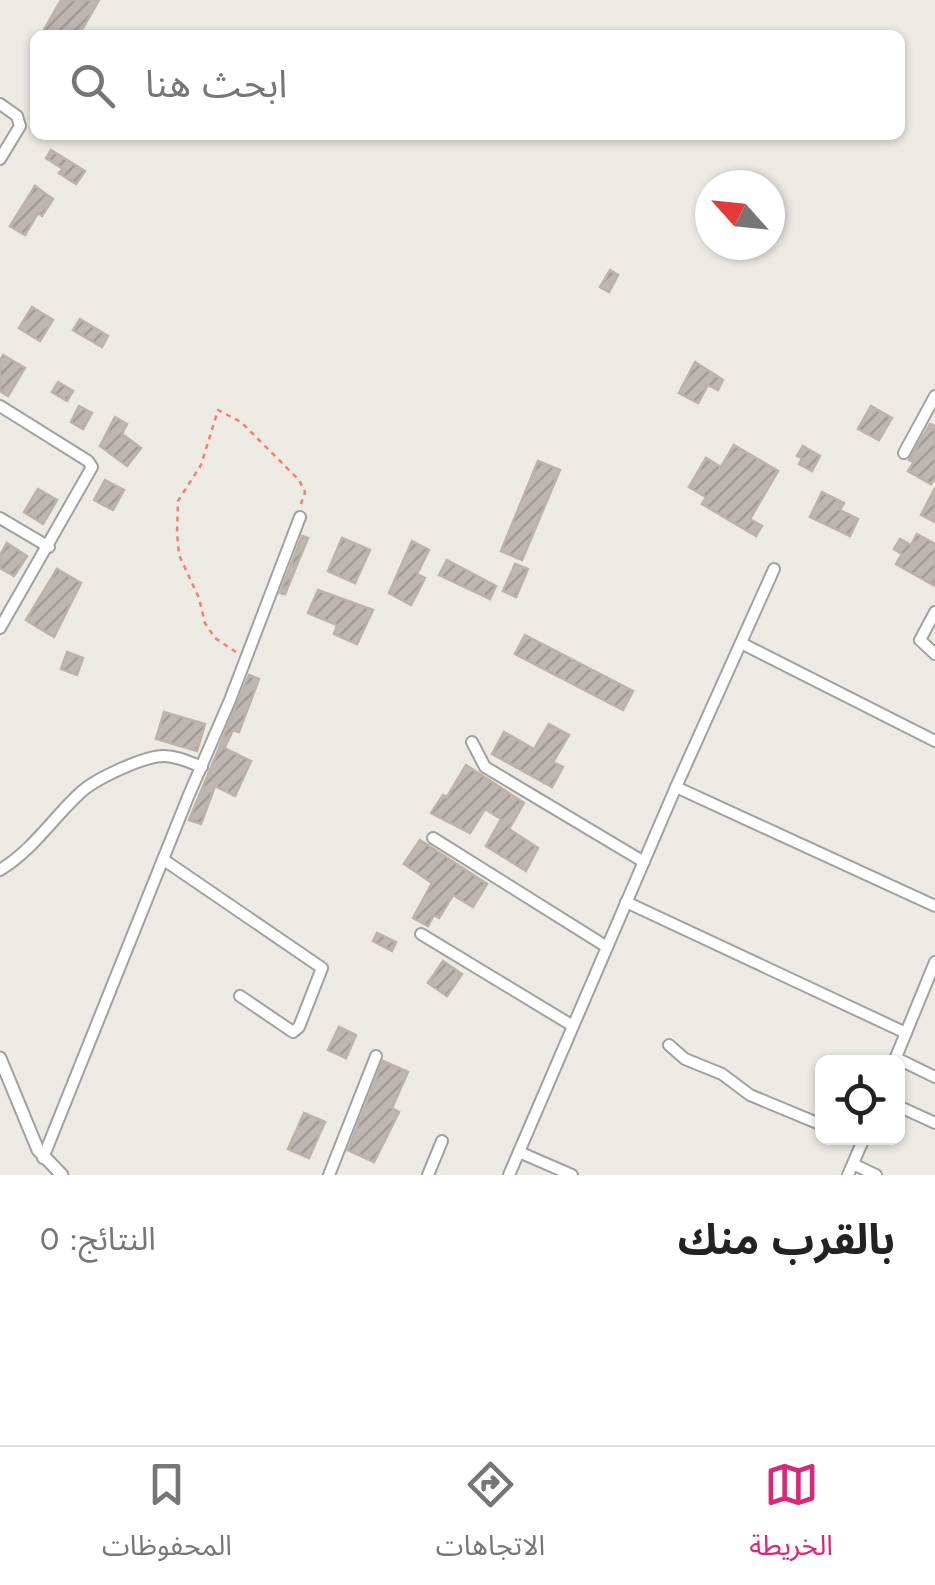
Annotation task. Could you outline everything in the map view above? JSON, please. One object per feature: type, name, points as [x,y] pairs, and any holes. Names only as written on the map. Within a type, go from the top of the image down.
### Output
[{"type":"street","points":[[0,104],[16,116],[20,126],[0,159]]},
{"type":"street","points":[[904,453],[935,396]]},
{"type":"street","points":[[0,406],[92,465],[0,628]]},
{"type":"street","points":[[44,1158],[300,517]]},
{"type":"street","points":[[0,518],[48,547]]},
{"type":"street","points":[[509,1175],[774,569]]},
{"type":"street","points":[[935,612],[920,640],[935,654]]},
{"type":"street","points":[[742,643],[935,741]]},
{"type":"street","points":[[472,742],[485,767],[644,862]]},
{"type":"street","points":[[0,870],[29,848],[95,782],[159,756],[202,767]]},
{"type":"street","points":[[676,787],[935,906]]},
{"type":"street","points":[[433,838],[607,946]]},
{"type":"street","points":[[164,860],[322,968],[294,1032],[240,996]]},
{"type":"street","points":[[626,902],[906,1033]]},
{"type":"street","points":[[421,934],[573,1026]]},
{"type":"street","points":[[897,1055],[935,962]]},
{"type":"street","points":[[669,1045],[685,1060],[722,1074],[750,1095],[815,1122]]},
{"type":"street","points":[[329,1175],[376,1056]]},
{"type":"street","points":[[0,1058],[30,1135],[44,1158],[62,1175]]},
{"type":"street","points":[[905,1064],[935,1076]]},
{"type":"street","points":[[905,1109],[935,1122]]},
{"type":"street","points":[[428,1175],[442,1141]]},
{"type":"street","points":[[859,1145],[851,1170],[876,1175]]},
{"type":"street","points":[[519,1152],[572,1175]]},
{"type":"path","points":[[246,658],[226,647],[205,623],[199,598],[179,555],[178,501],[201,465],[218,410],[241,422],[300,480],[305,492],[300,517]]},
{"type":"building","points":[[61,0],[99,0],[82,30],[44,30]]},
{"type":"building","points":[[51,150],[85,171],[76,184],[46,158]]},
{"type":"building","points":[[35,186],[53,199],[42,216],[38,213],[25,235],[10,226]]},
{"type":"building","points":[[610,270],[618,275],[609,292],[600,287]]},
{"type":"building","points":[[32,307],[53,320],[40,341],[19,328]]},
{"type":"building","points":[[80,319],[108,336],[102,347],[73,330]]},
{"type":"building","points":[[3,355],[25,368],[8,396],[0,391]]},
{"type":"building","points":[[695,362],[723,380],[718,390],[708,385],[698,403],[679,393]]},
{"type":"building","points":[[58,382],[73,391],[67,401],[52,392]]},
{"type":"building","points":[[79,406],[92,413],[83,429],[71,422]]},
{"type":"building","points":[[871,406],[892,418],[879,440],[858,429]]},
{"type":"building","points":[[115,417],[127,424],[122,434],[141,448],[127,466],[100,446]]},
{"type":"building","points":[[930,424],[935,426],[935,478],[931,484],[908,471],[914,462],[909,460]]},
{"type":"building","points":[[734,445],[778,471],[750,519],[762,526],[756,536],[702,504],[706,497],[689,487],[706,458],[721,467]]},
{"type":"building","points":[[803,446],[820,456],[812,471],[799,464],[802,458],[797,456]]},
{"type":"building","points":[[538,461],[560,470],[522,560],[501,551]]},
{"type":"building","points":[[105,480],[124,490],[113,510],[94,500]]},
{"type":"building","points":[[935,488],[935,522],[921,515]]},
{"type":"building","points":[[38,489],[57,500],[43,524],[24,512]]},
{"type":"building","points":[[822,492],[844,503],[840,510],[858,519],[850,536],[810,517]]},
{"type":"building","points":[[917,534],[935,544],[935,586],[896,564],[902,554],[894,549],[900,539],[911,545]]},
{"type":"building","points":[[302,536],[308,538],[285,594],[280,593]]},
{"type":"building","points":[[342,538],[370,550],[355,583],[328,571]]},
{"type":"building","points":[[412,541],[429,550],[417,574],[425,578],[411,605],[389,593]]},
{"type":"building","points":[[7,543],[27,556],[14,576],[0,568],[0,555]]},
{"type":"building","points":[[447,560],[496,586],[490,599],[439,575]]},
{"type":"building","points":[[515,564],[528,569],[516,597],[503,591]]},
{"type":"building","points":[[57,569],[81,583],[54,637],[26,620]]},
{"type":"building","points":[[318,590],[373,610],[357,644],[334,634],[337,625],[308,613]]},
{"type":"building","points":[[525,635],[633,691],[623,710],[515,654]]},
{"type":"building","points":[[67,652],[83,658],[77,675],[61,669]]},
{"type":"building","points":[[249,675],[259,679],[239,732],[233,730],[225,747],[220,745]]},
{"type":"building","points":[[164,712],[205,724],[197,751],[156,739]]},
{"type":"building","points":[[549,724],[569,735],[553,762],[563,767],[552,787],[492,754],[504,732],[534,749]]},
{"type":"building","points":[[220,746],[251,761],[235,796],[215,786],[201,824],[189,820]]},
{"type":"building","points":[[466,765],[524,803],[509,829],[538,848],[526,871],[486,846],[501,819],[485,809],[470,833],[431,813],[443,795],[447,797]]},
{"type":"building","points":[[420,840],[487,884],[473,907],[453,895],[439,918],[434,915],[428,926],[413,918],[432,883],[404,864]]},
{"type":"building","points":[[377,933],[396,942],[392,951],[373,941]]},
{"type":"building","points":[[443,961],[462,974],[447,996],[428,983]]},
{"type":"building","points":[[339,1027],[356,1035],[346,1058],[328,1050]]},
{"type":"building","points":[[383,1061],[408,1072],[392,1108],[399,1112],[374,1162],[348,1150]]},
{"type":"building","points":[[304,1113],[325,1122],[309,1158],[288,1149]]}]
